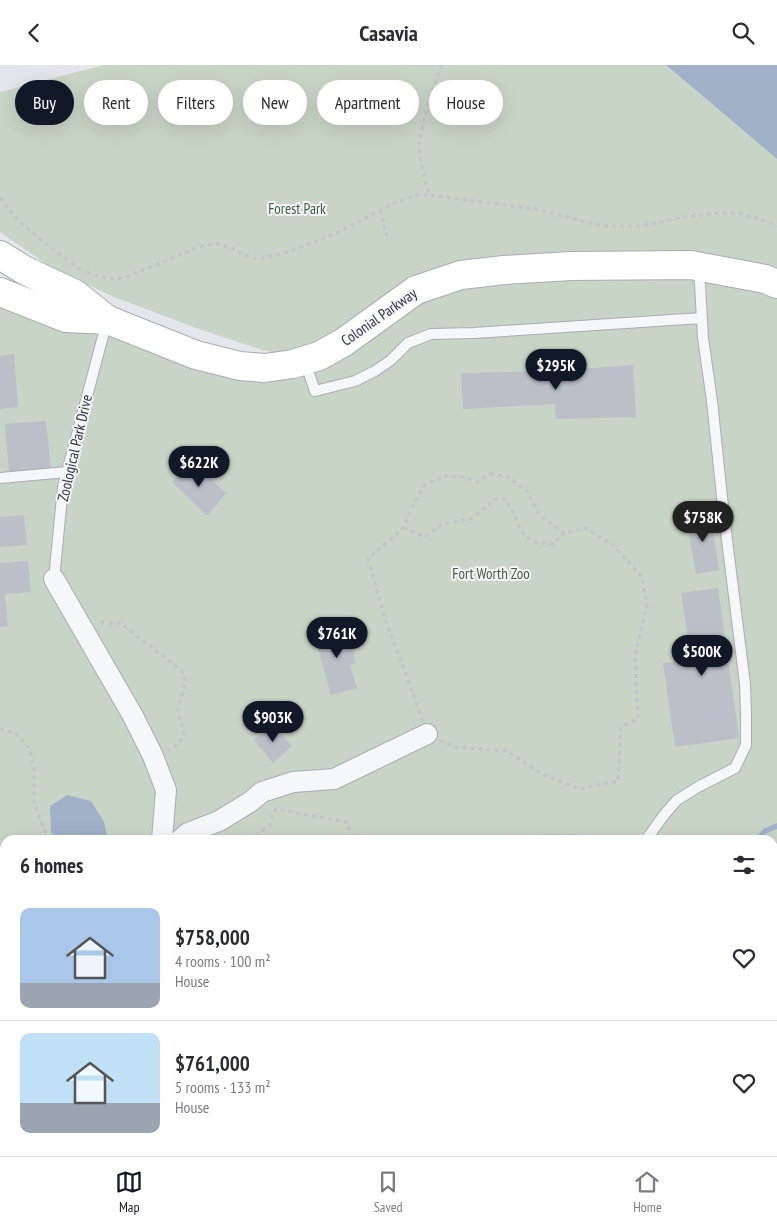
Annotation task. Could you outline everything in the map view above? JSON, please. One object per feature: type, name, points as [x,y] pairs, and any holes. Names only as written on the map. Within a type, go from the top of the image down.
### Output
[{"type":"street","name":"Colonial Parkway","points":[[0,255],[24,270],[75,294],[108,319],[196,355],[240,367],[265,368],[293,364],[319,356],[344,342],[416,290],[461,275],[571,266],[691,265],[765,279],[777,284]]},
{"type":"street","name":"Colonial Parkway","points":[[0,292],[66,318],[108,319]]},
{"type":"street","points":[[54,579],[133,716],[154,759],[166,790],[162,835]]},
{"type":"street","points":[[186,835],[219,821],[250,802],[262,792],[292,782],[334,779],[427,734]]},
{"type":"lane","points":[[650,835],[677,800],[735,768],[746,745],[745,685],[703,338],[698,266]]},
{"type":"lane","points":[[305,360],[315,391],[355,381],[391,360],[408,343],[431,334],[474,333],[702,318]]},
{"type":"lane","name":"Zoological Park Drive","points":[[54,579],[63,487],[108,319]]},
{"type":"lane","points":[[0,477],[67,472]]},
{"type":"path","points":[[430,195],[426,186],[419,141],[425,114],[442,65]]},
{"type":"path","points":[[0,198],[10,212],[38,239],[83,271],[116,280],[204,245],[218,244],[259,259],[291,251],[337,233],[392,204],[417,195],[430,195],[536,209],[604,226],[642,226],[715,213],[739,213],[777,226]]},
{"type":"path","points":[[380,210],[387,236]]},
{"type":"path","points":[[404,527],[424,537],[443,524],[473,518],[494,499],[505,499],[513,511],[521,531],[533,542],[553,543],[564,533],[586,528],[614,546],[642,577],[647,606],[635,655],[638,719],[621,727],[618,781],[580,789],[544,775],[507,751],[455,747],[427,734],[385,619],[368,559],[404,527],[414,503],[425,485],[443,475],[464,477],[477,482],[490,474],[508,477],[527,491],[539,515],[564,533]]},
{"type":"path","points":[[76,616],[107,623],[120,623],[181,670],[184,675],[185,687],[177,710],[183,726],[183,736],[177,745],[154,759]]},
{"type":"path","points":[[0,729],[15,733],[30,749],[34,769],[34,801],[44,830],[48,835]]},
{"type":"path","points":[[256,835],[270,825],[272,814],[276,809],[346,822],[352,835]]},
{"type":"green space","name":"Fort Worth Zoo","points":[[104,65],[666,65],[777,159],[777,835],[0,835],[0,306],[55,325],[125,341],[327,363],[262,350],[114,297],[52,268],[0,232],[0,92],[15,88],[15,125],[74,125],[74,80],[46,80]]},
{"type":"water","points":[[666,65],[777,65],[777,159]]},
{"type":"water","points":[[67,795],[91,801],[104,822],[107,835],[54,835],[51,833],[50,806]]},
{"type":"building","points":[[14,354],[18,407],[0,409],[0,356]]},
{"type":"building","points":[[633,365],[636,417],[556,419],[555,404],[463,409],[461,373],[553,371]]},
{"type":"building","points":[[46,421],[51,469],[9,472],[5,424]]},
{"type":"building","points":[[192,461],[226,493],[207,516],[172,482]]},
{"type":"building","points":[[710,513],[719,570],[696,574],[686,517]]},
{"type":"building","points":[[24,515],[27,545],[0,547],[0,517]]},
{"type":"building","points":[[28,561],[31,592],[5,594],[8,626],[0,627],[0,563]]},
{"type":"building","points":[[718,588],[739,738],[675,747],[663,663],[691,660],[681,593]]},
{"type":"building","points":[[345,625],[356,663],[350,665],[357,688],[331,695],[314,634]]},
{"type":"building","points":[[273,724],[292,746],[273,763],[254,740]]},
{"type":"building","points":[[578,834],[578,835],[522,835]]},
{"type":"waterway","points":[[761,835],[765,831],[777,826]]},
{"type":"park label","name":"Forest Park","points":[[297,209]]}]
